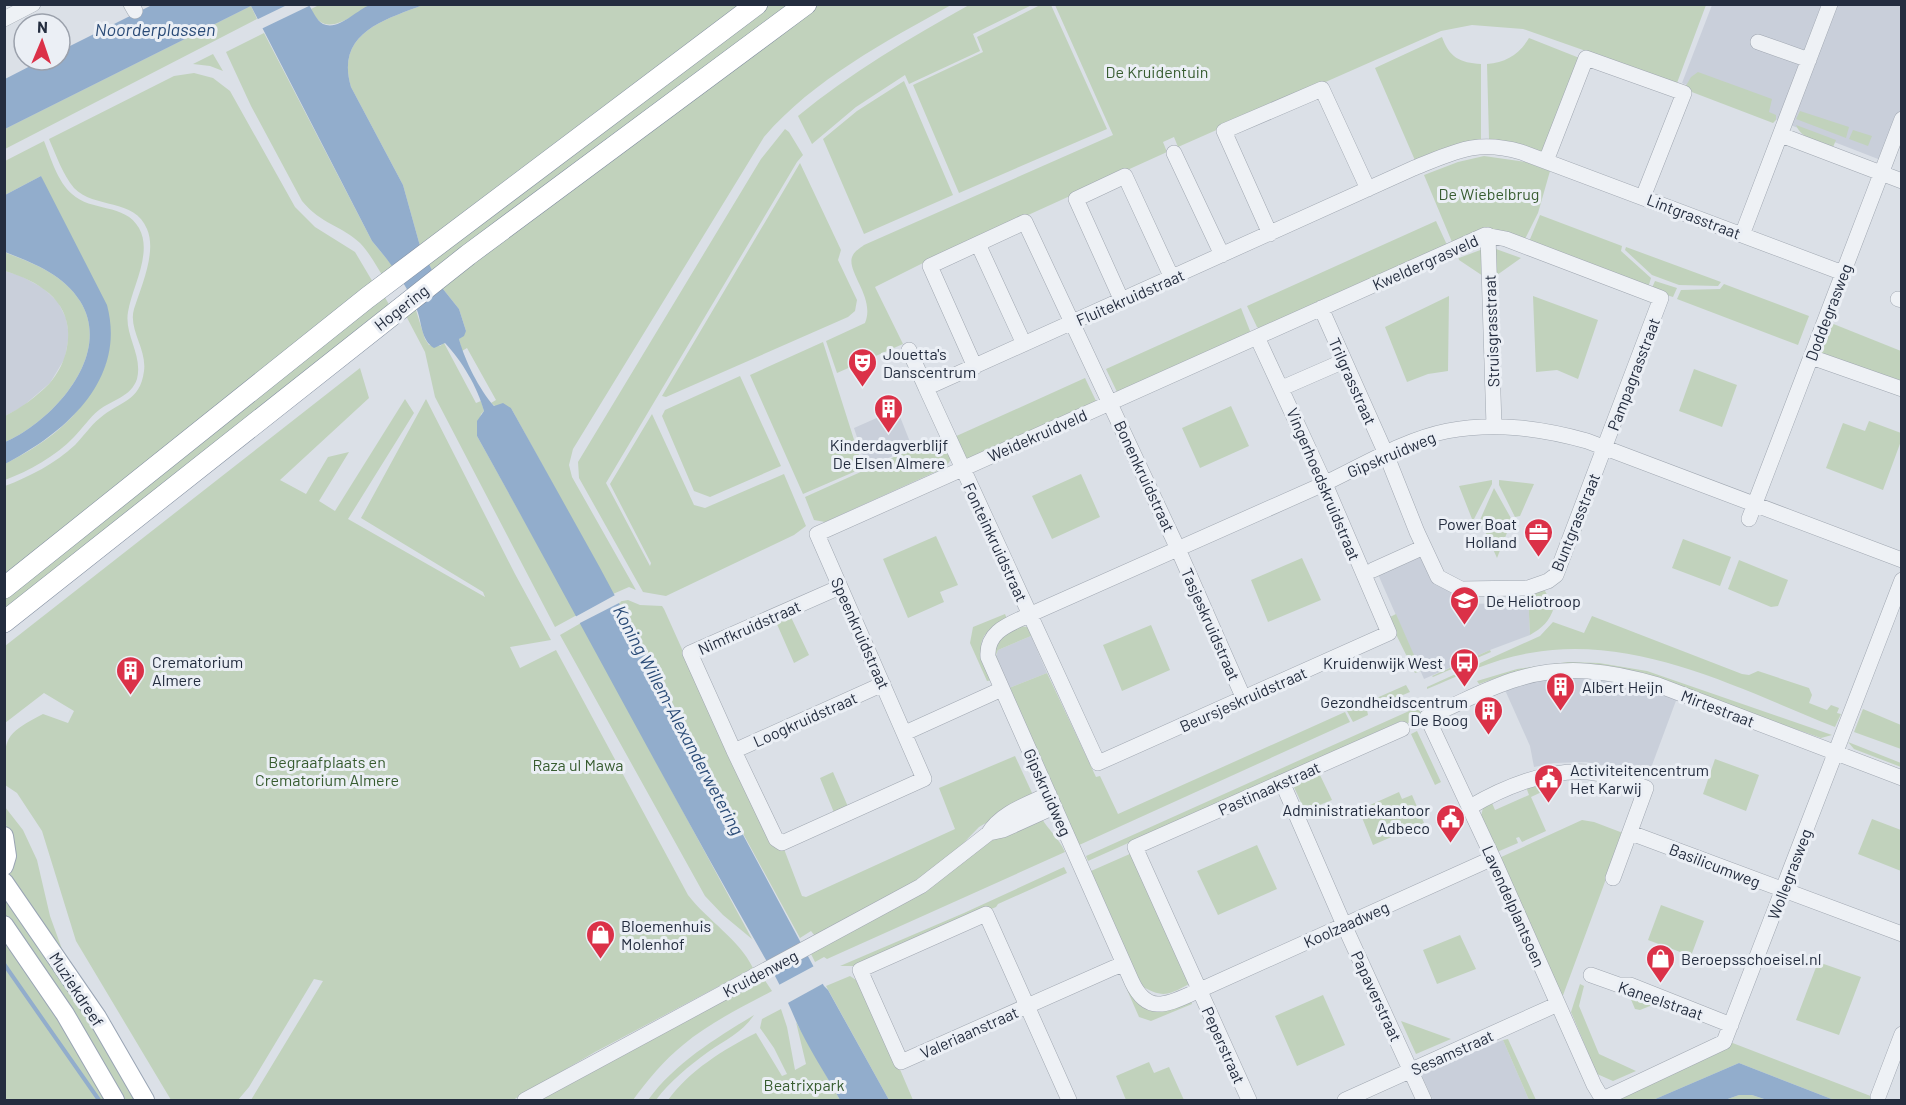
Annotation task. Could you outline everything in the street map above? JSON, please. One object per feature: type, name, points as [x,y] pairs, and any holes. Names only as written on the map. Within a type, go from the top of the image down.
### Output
[{"type":"highway","name":"Hogering","points":[[4,588],[367,298],[756,4]]},
{"type":"highway","name":"Hogering","points":[[4,622],[468,255],[806,4]]},
{"type":"main road","points":[[4,836],[7,856],[4,866]]},
{"type":"main road","name":"Muziekdreef","points":[[4,882],[97,1017],[144,1101]]},
{"type":"main road","name":"Muziekdreef","points":[[4,925],[64,1014],[115,1101]]},
{"type":"street","points":[[4,19],[33,4]]},
{"type":"street","points":[[1742,235],[1830,4]]},
{"type":"street","points":[[1758,42],[1809,60]]},
{"type":"street","points":[[1546,161],[1586,58],[1684,93],[1643,197]]},
{"type":"street","points":[[1270,234],[1224,131],[1322,89],[1368,189]]},
{"type":"street","name":"Doddegrasweg","points":[[1752,512],[1902,119]]},
{"type":"street","points":[[1781,135],[1902,181]]},
{"type":"street","name":"Lintgrasstraat","points":[[1414,168],[1463,149],[1485,145],[1510,149],[1843,273]]},
{"type":"street","points":[[1174,153],[1222,255]]},
{"type":"street","name":"Fluitekruidstraat","points":[[926,388],[1414,168]]},
{"type":"street","points":[[1122,301],[1076,199],[1125,176],[1172,278]]},
{"type":"street","name":"Bonenkruidstraat","points":[[978,244],[1026,222],[1178,549]]},
{"type":"street","name":"Kweldergrasveld","points":[[1257,337],[1476,238],[1488,236],[1506,239],[1661,298],[1660,302]]},
{"type":"street","name":"Struisgrasstraat","points":[[1488,236],[1494,426]]},
{"type":"street","points":[[975,367],[930,266],[978,244],[1024,344]]},
{"type":"street","name":"Pampagrasstraat","points":[[1605,447],[1660,302]]},
{"type":"street","name":"Trilgrasstraat","points":[[1321,308],[1386,454],[1421,548]]},
{"type":"street","name":"Vingerhoedskruidstraat","points":[[1257,337],[1325,484],[1389,633]]},
{"type":"street","name":"Weidekruidveld","points":[[817,534],[1257,337]]},
{"type":"street","points":[[909,350],[962,468]]},
{"type":"street","points":[[1811,357],[1902,389]]},
{"type":"street","points":[[1282,388],[1344,361]]},
{"type":"street","name":"Gipskruidweg","points":[[1076,854],[988,657],[990,641],[1000,629],[1430,435],[1494,426],[1527,427],[1553,432],[1605,447],[1752,512],[1902,561]]},
{"type":"street","name":"Buntgrasstraat","points":[[1421,548],[1441,580],[1461,589],[1528,588],[1548,581],[1556,575],[1605,447]]},
{"type":"street","name":"Fonteinkruidstraat","points":[[962,468],[1029,615]]},
{"type":"street","name":"Speenkruidstraat","points":[[817,534],[924,779]]},
{"type":"street","points":[[1373,570],[1421,548]]},
{"type":"street","name":"Tasjeskruidstraat","points":[[1178,549],[1244,699]]},
{"type":"street","name":"Wollegrasweg","points":[[1603,1100],[1724,1042],[1902,580]]},
{"type":"street","name":"Nimfkruidstraat","points":[[734,751],[690,653],[840,587]]},
{"type":"street","name":"Beursjeskruidstraat","points":[[1029,615],[1098,763],[1389,633]]},
{"type":"street","name":"Mirtestraat","points":[[1427,717],[1517,679],[1549,672],[1591,671],[1624,675],[1658,685],[1902,778]]},
{"type":"street","name":"Loogkruidstraat","points":[[883,684],[734,751],[776,839],[782,843],[924,779]]},
{"type":"street","points":[[904,733],[1002,689]]},
{"type":"street","name":"Lavendelplantsoen","points":[[1427,717],[1603,1100]]},
{"type":"street","name":"Pastinaakstraat","points":[[1200,990],[1135,847],[1402,729]]},
{"type":"street","points":[[1470,807],[1483,799],[1533,779],[1560,773],[1598,774],[1646,788],[1613,878]]},
{"type":"street","name":"Papaverstraat","points":[[1282,782],[1424,1101]]},
{"type":"street","name":"Kruidenweg","points":[[525,1101],[921,886],[989,833],[993,825],[1003,817],[1052,801]]},
{"type":"street","name":"Basilicumweg","points":[[1631,833],[1902,934]]},
{"type":"street","name":"Koolzaadweg","points":[[1076,854],[1124,964],[1142,998],[1154,1005],[1163,1005],[1200,990],[1493,858]]},
{"type":"street","name":"Valeriaanstraat","points":[[1028,1006],[986,914],[860,970],[901,1062],[1124,964]]},
{"type":"street","name":"Kaneelstraat","points":[[1591,975],[1619,985],[1630,986],[1731,1025]]},
{"type":"street","name":"Peperstraat","points":[[1200,990],[1249,1101]]},
{"type":"street","name":"Sesamstraat","points":[[1345,1101],[1362,1097],[1411,1071],[1558,1004]]},
{"type":"street","points":[[1028,1006],[1069,1101]]},
{"type":"street","points":[[1878,1097],[1902,1034]]},
{"type":"shaded area","points":[[1712,5],[1901,5],[1901,132],[1891,164],[1682,83]]},
{"type":"shaded area","points":[[5,271],[21,276],[43,288],[58,302],[66,318],[69,335],[65,358],[50,383],[22,407],[5,416]]},
{"type":"shaded area","points":[[897,409],[912,447],[867,468],[854,428]]},
{"type":"shaded area","name":"De Heliotroop","points":[[1420,553],[1463,595],[1464,604],[1519,603],[1520,594],[1528,594],[1530,635],[1424,679],[1377,572]]},
{"type":"shaded area","points":[[1031,636],[1047,673],[1009,688],[996,656],[998,650]]},
{"type":"shaded area","points":[[1563,677],[1596,677],[1677,698],[1648,776],[1586,762],[1554,763],[1534,767],[1530,746],[1505,690],[1536,681]]},
{"type":"shaded area","points":[[1503,1040],[1529,1100],[1433,1100],[1421,1074]]},
{"type":"green space","points":[[1042,4],[1051,5],[1107,129],[959,193],[913,85],[983,52],[977,37]]},
{"type":"green space","points":[[319,5],[372,5],[339,23],[331,24],[323,23],[311,9]]},
{"type":"green space","points":[[423,5],[746,5],[420,246],[403,185],[351,87],[348,69],[350,54],[356,41],[366,31],[379,23]]},
{"type":"green space","points":[[764,5],[792,5],[434,274],[427,260]]},
{"type":"green space","points":[[814,5],[951,5],[852,63],[805,97],[764,137],[573,449],[569,465],[572,477],[636,590],[629,587],[613,594],[511,408],[495,406],[491,403],[496,400],[467,348],[462,351],[459,339],[466,331],[459,309],[439,284]]},
{"type":"green space","points":[[969,5],[1032,5],[973,34],[980,51],[909,84],[905,75],[856,107],[812,144],[798,116],[859,71]]},
{"type":"green space","name":"De Kruidentuin","points":[[1055,5],[1706,5],[1677,83],[1523,29],[1472,25],[1441,31],[1178,147],[1174,137],[1163,142],[1167,152],[933,258],[875,287],[903,344],[837,373],[826,341],[865,323],[867,313],[864,294],[851,261],[856,251],[864,245],[1113,135]]},
{"type":"green space","points":[[251,6],[257,19],[5,149],[5,129]]},
{"type":"green space","points":[[264,33],[372,241],[396,270],[385,279],[360,243],[317,215],[302,201],[251,106],[226,52]]},
{"type":"green space","points":[[1442,37],[1448,50],[1456,58],[1481,64],[1481,141],[1417,165],[1375,68]]},
{"type":"green space","points":[[1529,38],[1582,59],[1543,154],[1489,139],[1487,64],[1511,57]]},
{"type":"green space","points":[[213,54],[223,71],[210,66],[193,64]]},
{"type":"green space","points":[[1698,72],[1772,99],[1769,112],[1776,115],[1776,120],[1773,123],[1684,89],[1691,77]]},
{"type":"green space","points":[[194,73],[213,78],[230,91],[295,207],[315,227],[355,252],[374,284],[5,576],[5,486],[42,469],[68,452],[93,424],[134,395],[142,381],[144,371],[143,355],[135,332],[133,317],[149,259],[150,238],[147,229],[133,212],[82,195],[74,188],[63,171],[49,139],[174,76]]},
{"type":"green space","points":[[904,81],[953,195],[864,234],[823,139],[857,111]]},
{"type":"green space","points":[[1800,111],[1849,127],[1846,138],[1796,119]]},
{"type":"green space","points":[[1796,125],[1836,140],[1833,147],[1806,137]]},
{"type":"green space","points":[[785,129],[803,155],[606,483],[650,566],[651,563],[610,484],[652,414],[694,505],[705,508],[784,474],[806,526],[794,535],[666,596],[643,592],[579,478],[578,462],[761,159]]},
{"type":"green space","points":[[1853,130],[1872,136],[1868,146],[1849,139]]},
{"type":"green space","points":[[44,141],[58,176],[72,194],[80,200],[125,215],[133,220],[143,238],[143,259],[127,320],[138,362],[137,379],[130,390],[121,398],[99,410],[74,437],[51,457],[5,480],[5,464],[53,435],[66,423],[88,397],[106,363],[41,176],[5,195],[5,161]]},
{"type":"green space","name":"De Wiebelbrug","points":[[1484,156],[1526,162],[1550,171],[1538,213],[1524,241],[1452,242],[1424,175],[1458,162]]},
{"type":"green space","points":[[800,163],[841,250],[838,260],[857,300],[855,311],[848,317],[666,397],[662,396]]},
{"type":"green space","points":[[1540,215],[1622,246],[1621,251],[1651,278],[1648,288],[1528,244]]},
{"type":"green space","points":[[1436,221],[1447,245],[1261,330],[1257,327],[1247,306]]},
{"type":"green space","points":[[1626,247],[1721,282],[1718,286],[1679,285],[1652,275],[1625,250]]},
{"type":"green space","points":[[1483,249],[1483,276],[1459,260],[1458,256],[1459,258]]},
{"type":"green space","points":[[1496,249],[1521,258],[1495,275],[1494,252]]},
{"type":"green space","points":[[4,252],[47,270],[73,292],[80,301],[88,322],[89,343],[84,364],[73,384],[58,403],[41,419],[5,442],[5,416],[34,398],[52,380],[65,357],[68,332],[61,307],[53,297],[31,281],[5,271]]},
{"type":"green space","points":[[1655,281],[1677,288],[1673,297],[1651,290]]},
{"type":"green space","points":[[1724,284],[1809,316],[1798,345],[1677,299],[1681,290],[1720,289]]},
{"type":"green space","points":[[383,294],[391,308],[5,614],[5,594]]},
{"type":"green space","points":[[1449,296],[1448,371],[1428,374],[1407,382],[1385,327]]},
{"type":"green space","points":[[1533,296],[1598,320],[1578,379],[1557,370],[1536,372]]},
{"type":"green space","points":[[414,304],[429,345],[440,346],[444,343],[476,403],[481,401],[484,411],[481,414],[477,436],[577,615],[555,627],[435,397],[425,352],[404,312]]},
{"type":"green space","points":[[1241,308],[1250,331],[1247,335],[1118,394],[1106,369]]},
{"type":"green space","points":[[1831,323],[1901,351],[1901,384],[1820,353]]},
{"type":"green space","points":[[823,342],[863,468],[803,494],[750,375]]},
{"type":"green space","name":"Begraafplaats en Crematorium Almere","points":[[360,368],[369,398],[280,480],[306,494],[328,457],[349,452],[319,501],[335,511],[405,399],[414,413],[348,519],[485,597],[483,592],[361,518],[426,399],[551,640],[510,647],[520,668],[556,650],[688,895],[732,939],[753,968],[595,1052],[513,1100],[251,1100],[323,981],[314,979],[249,1087],[238,1100],[171,1100],[76,941],[42,831],[17,793],[5,785],[6,749],[12,734],[43,714],[68,723],[74,711],[44,693],[5,723],[5,646]]},
{"type":"green space","points":[[1694,369],[1737,385],[1722,427],[1679,411]]},
{"type":"green space","points":[[740,376],[781,466],[710,497],[694,491],[662,416],[665,410]]},
{"type":"green space","points":[[1085,378],[1097,403],[968,461],[952,438]]},
{"type":"green space","points":[[1231,406],[1249,446],[1200,468],[1182,428]]},
{"type":"green space","points":[[1869,421],[1901,433],[1901,441],[1883,490],[1826,468],[1843,423],[1865,431]]},
{"type":"green space","points":[[934,439],[944,441],[951,459],[946,467],[825,522],[814,520],[805,497]]},
{"type":"green space","points":[[1081,474],[1100,517],[1052,539],[1032,496]]},
{"type":"green space","points":[[1492,480],[1492,484],[1472,519],[1459,486]]},
{"type":"green space","points":[[1499,480],[1534,484],[1520,516],[1515,517],[1499,485]]},
{"type":"green space","points":[[1494,488],[1512,520],[1497,558],[1480,520]]},
{"type":"green space","points":[[936,536],[958,585],[940,592],[944,602],[908,618],[883,559]]},
{"type":"green space","points":[[1683,539],[1731,557],[1720,586],[1672,568]]},
{"type":"green space","points":[[1302,558],[1321,600],[1268,622],[1251,580]]},
{"type":"green space","points":[[1739,560],[1788,580],[1778,606],[1771,607],[1728,589]]},
{"type":"green space","points":[[1545,591],[1554,607],[1545,624],[1530,635],[1528,594]]},
{"type":"green space","points":[[628,600],[640,605],[662,606],[664,609],[721,736],[784,849],[802,896],[806,897],[955,829],[939,788],[1015,756],[1033,795],[979,827],[950,857],[914,883],[815,936],[811,931],[800,938],[617,602]]},
{"type":"green space","points":[[1005,614],[1007,619],[983,637],[982,651],[992,680],[987,681],[970,643],[973,627]]},
{"type":"green space","points":[[1396,614],[1421,671],[1415,673],[1388,618]]},
{"type":"green space","points":[[790,615],[809,655],[794,663],[776,622]]},
{"type":"green space","points":[[1592,616],[1742,674],[1749,675],[1758,671],[1809,688],[1812,695],[1809,703],[1827,710],[1831,705],[1839,708],[1837,713],[1841,714],[1835,727],[1687,669],[1648,658],[1609,651],[1570,649],[1530,653],[1477,668],[1427,689],[1427,687],[1540,636],[1553,622],[1584,633]]},
{"type":"green space","points":[[581,623],[752,939],[723,915],[705,896],[560,635]]},
{"type":"green space","points":[[1151,625],[1170,670],[1122,691],[1103,645]]},
{"type":"green space","points":[[1018,626],[1028,627],[1031,636],[998,650],[996,655],[1009,688],[1047,673],[1096,777],[1100,776],[1118,814],[1345,712],[1350,722],[1077,846],[993,654],[998,638]]},
{"type":"green space","points":[[1490,650],[1491,652],[1432,676]]},
{"type":"green space","points":[[1568,662],[1599,663],[1647,671],[1832,735],[1821,738],[1644,676],[1530,669],[1479,684],[1477,681],[1517,669]]},
{"type":"green space","points":[[1406,685],[1410,692],[1367,710],[1368,715],[1353,722],[1347,711]]},
{"type":"green space","points":[[1418,707],[1423,717],[1403,725],[1401,721],[1088,861],[1086,856]]},
{"type":"green space","points":[[1863,709],[1901,725],[1901,749],[1854,732]]},
{"type":"green space","points":[[1417,731],[1441,782],[1435,785],[1411,734]]},
{"type":"green space","points":[[1848,742],[1901,763],[1901,767],[1854,749]]},
{"type":"green space","points":[[1715,759],[1759,775],[1746,811],[1703,794]]},
{"type":"green space","points":[[833,772],[849,809],[835,815],[820,778]]},
{"type":"green space","points":[[1319,773],[1332,800],[1305,811],[1293,785]]},
{"type":"green space","points":[[1560,777],[1563,782],[1531,797],[1546,831],[1522,842],[1519,837],[1516,838],[1518,843],[1497,852],[1481,816],[1483,808],[1492,803],[1495,810],[1529,795],[1526,787]]},
{"type":"green space","points":[[1399,792],[1402,799],[1412,795],[1424,823],[1373,845],[1359,810]]},
{"type":"green space","points":[[5,807],[23,830],[37,860],[50,916],[67,963],[9,876],[9,833],[5,822]]},
{"type":"green space","points":[[1041,817],[1065,852],[827,959],[824,957],[815,962],[811,954],[986,842]]},
{"type":"green space","points":[[1872,819],[1901,830],[1901,871],[1858,854]]},
{"type":"green space","points":[[1582,820],[1623,833],[1562,998],[1499,858]]},
{"type":"green space","points":[[1257,845],[1277,889],[1218,915],[1197,871]]},
{"type":"green space","points":[[1132,853],[1189,984],[1170,993],[1159,994],[1140,985],[1091,871]]},
{"type":"green space","points":[[1064,867],[1067,873],[998,904],[996,907],[859,966],[840,966],[964,913]]},
{"type":"green space","points":[[4,893],[57,965],[139,1100],[122,1100],[5,917]]},
{"type":"green space","points":[[1661,905],[1704,921],[1691,956],[1648,940]]},
{"type":"green space","points":[[4,934],[12,953],[43,996],[56,1006],[112,1100],[5,1100]]},
{"type":"green space","points":[[1460,935],[1476,969],[1437,984],[1423,950]]},
{"type":"green space","points":[[1818,962],[1861,977],[1839,1035],[1796,1020]]},
{"type":"green space","points":[[850,976],[856,980],[896,1060],[913,1100],[889,1100],[826,986]]},
{"type":"green space","points":[[1121,976],[1138,1000],[1190,998],[1192,1004],[1151,1021],[1139,1017]]},
{"type":"green space","points":[[764,979],[772,991],[693,1037],[663,1064],[633,1100],[537,1100]]},
{"type":"green space","points":[[1580,984],[1584,986],[1579,1006],[1599,1054],[1636,1071],[1613,1081],[1597,1074],[1571,1012]]},
{"type":"green space","points":[[1627,990],[1660,1002],[1640,1010],[1635,1009]]},
{"type":"green space","points":[[1323,995],[1345,1045],[1297,1066],[1275,1016]]},
{"type":"green space","name":"Beatrixpark","points":[[781,1009],[787,1027],[795,1070],[806,1064],[796,1022],[840,1100],[668,1100],[676,1089],[697,1070],[756,1033],[782,1076],[787,1074],[774,1048],[760,1028],[762,1019]]},
{"type":"green space","points":[[754,1015],[739,1031],[680,1074],[656,1100],[648,1100],[659,1086],[684,1063],[711,1042]]},
{"type":"green space","points":[[1401,1021],[1451,1039],[1416,1054]]},
{"type":"green space","points":[[1508,1039],[1536,1100],[1529,1100],[1503,1040]]},
{"type":"green space","points":[[1730,1042],[1881,1100],[1834,1100],[1739,1063],[1653,1100],[1612,1100]]},
{"type":"green space","points":[[1149,1062],[1154,1073],[1169,1067],[1184,1100],[1126,1100],[1116,1076]]},
{"type":"green space","points":[[1739,1095],[1752,1095],[1767,1100],[1725,1100]]},
{"type":"water","points":[[388,3],[423,5],[379,23],[366,31],[356,41],[350,54],[348,69],[351,87],[403,185],[420,246],[439,284],[459,309],[466,331],[459,339],[465,356],[478,383],[494,406],[503,403],[511,408],[599,566],[824,986],[889,1100],[840,1100],[806,1041],[774,975],[477,436],[477,421],[484,411],[474,384],[445,343],[434,348],[427,341],[417,310],[408,292],[392,265],[372,241],[251,6],[5,129],[5,79],[19,72],[72,72],[72,45],[152,5],[309,5],[323,24],[335,25],[370,5]]},
{"type":"water","points":[[41,176],[107,305],[111,332],[108,357],[99,380],[86,401],[69,420],[49,437],[5,464],[5,442],[41,419],[58,403],[73,384],[84,364],[89,343],[88,322],[80,301],[73,292],[47,270],[5,252],[5,195]]},
{"type":"water","points":[[1739,1063],[1834,1100],[1767,1100],[1752,1095],[1739,1095],[1725,1100],[1653,1100]]},
{"type":"pier","points":[[287,5],[311,5],[259,30],[254,21]]},
{"type":"pier","points":[[617,594],[621,602],[578,624],[575,617]]},
{"type":"pier","points":[[816,965],[826,982],[786,1004],[777,986]]},
{"type":"waterway","points":[[4,964],[99,1100]]},
{"type":"place","name":"Jouetta's Danscentrum","points":[[862,388]]},
{"type":"place","name":"Kinderdagverblijf De Elsen Almere","points":[[889,434]]},
{"type":"place","name":"Power Boat Holland","points":[[1538,558]]},
{"type":"place","name":"De Heliotroop","points":[[1465,626]]},
{"type":"place","name":"Kruidenwijk West","points":[[1464,688]]},
{"type":"place","name":"Crematorium Almere","points":[[131,696]]},
{"type":"place","name":"Albert Heijn","points":[[1561,712]]},
{"type":"place","name":"Gezondheidscentrum De Boog","points":[[1489,736]]},
{"type":"place","name":"Activiteitencentrum Het Karwij","points":[[1549,804]]},
{"type":"place","name":"Administratiekantoor Adbeco","points":[[1451,844]]},
{"type":"place","name":"Bloemenhuis Molenhof","points":[[600,960]]},
{"type":"place","name":"Beroepsschoeisel.nl","points":[[1660,984]]},
{"type":"water label","name":"Noorderplassen","points":[[155,29]]},
{"type":"water label","name":"Koning Willem-Alexanderwetering","points":[[679,720]]},
{"type":"park label","name":"Raza ul Mawa","points":[[578,764]]}]
